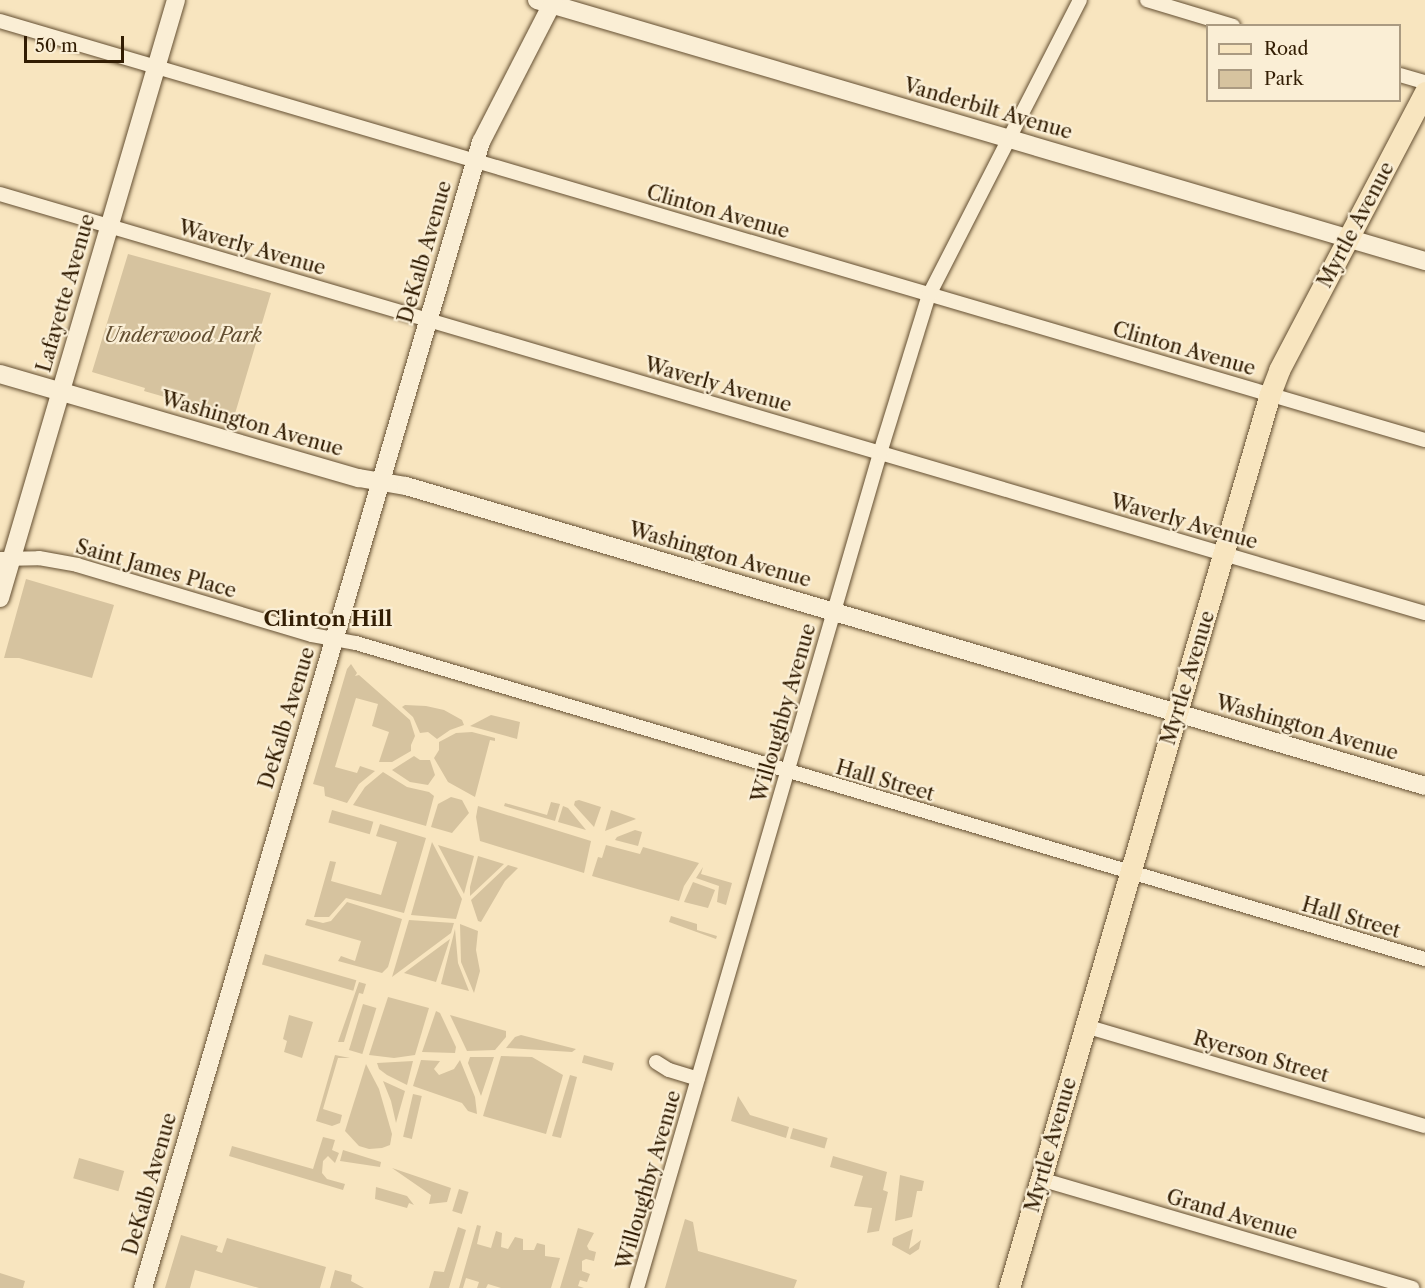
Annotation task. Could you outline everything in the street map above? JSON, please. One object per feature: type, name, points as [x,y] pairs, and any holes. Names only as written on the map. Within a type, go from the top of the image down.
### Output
[{"type":"main road","name":"Lafayette Avenue","points":[[0,598],[6,559],[60,392],[176,0]]},
{"type":"main road","name":"Vanderbilt Avenue","points":[[548,1],[1425,261]]},
{"type":"main road","name":"DeKalb Avenue","points":[[143,1288],[475,161],[481,142],[548,1]]},
{"type":"main road","name":"Myrtle Avenue","points":[[1009,1288],[1270,394],[1279,370],[1425,92]]},
{"type":"main road","name":"Washington Avenue","points":[[0,374],[380,482],[406,486],[1425,786]]},
{"type":"street","name":"Willoughby Avenue","points":[[637,1288],[833,612],[929,295],[1007,138],[1080,0]]},
{"type":"street","points":[[1147,0],[1226,24]]},
{"type":"street","name":"Clinton Avenue","points":[[0,21],[1425,440]]},
{"type":"street","points":[[1401,75],[1425,82]]},
{"type":"street","name":"Waverly Avenue","points":[[0,194],[1425,613]]},
{"type":"street","name":"Saint James Place","points":[[6,559],[39,558],[77,565],[312,635],[334,639]]},
{"type":"street","name":"Hall Street","points":[[334,639],[1425,959]]},
{"type":"street","name":"Ryerson Street","points":[[1085,1026],[1425,1125]]},
{"type":"street","points":[[656,1062],[669,1070],[698,1079]]},
{"type":"street","name":"Grand Avenue","points":[[1040,1179],[1412,1288]]},
{"type":"green space","name":"Underwood Park","points":[[128,254],[271,293],[234,417],[144,391],[145,388],[92,372]]},
{"type":"green space","points":[[26,579],[114,605],[92,678],[19,658],[4,658]]},
{"type":"green space","points":[[351,664],[357,673],[355,676],[359,675],[410,720],[415,736],[411,751],[392,762],[379,762],[389,732],[372,726],[378,704],[356,698],[335,767],[357,773],[360,766],[375,771],[359,784],[347,803],[325,796],[324,787],[313,784],[347,669]]},
{"type":"green space","points":[[405,705],[444,710],[462,720],[464,725],[450,730],[437,739],[428,732],[420,733],[413,717],[402,707]]},
{"type":"green space","points":[[491,715],[520,722],[517,739],[470,726]]},
{"type":"green space","points":[[472,732],[495,738],[495,741],[490,740],[475,797],[448,782],[434,758],[439,750],[439,742],[456,733]]},
{"type":"green space","points":[[414,756],[420,760],[430,760],[435,775],[428,785],[410,782],[392,770]]},
{"type":"green space","points":[[383,772],[407,787],[429,792],[434,796],[426,826],[353,805],[365,787]]},
{"type":"green space","points":[[451,797],[462,800],[469,813],[452,833],[431,827],[438,804]]},
{"type":"green space","points":[[579,800],[601,807],[594,827],[574,805],[575,801]]},
{"type":"green space","points":[[551,802],[560,804],[555,821],[504,806],[505,803],[547,815]]},
{"type":"green space","points":[[478,806],[591,841],[584,873],[480,841],[476,817]]},
{"type":"green space","points":[[563,806],[568,808],[586,830],[558,822]]},
{"type":"green space","points":[[332,810],[373,822],[370,834],[328,822]]},
{"type":"green space","points":[[611,810],[634,818],[636,819],[605,831]]},
{"type":"green space","points":[[380,824],[426,838],[404,913],[346,898],[329,917],[314,917],[330,861],[336,862],[331,881],[381,895],[397,842],[376,836]]},
{"type":"green space","points":[[635,830],[642,832],[638,846],[615,840],[617,837]]},
{"type":"green space","points":[[432,842],[462,899],[456,919],[411,915]]},
{"type":"green space","points":[[438,845],[474,856],[464,894]]},
{"type":"green space","points":[[606,845],[640,854],[643,847],[699,863],[684,886],[679,901],[592,876],[598,857],[602,858]]},
{"type":"green space","points":[[478,856],[504,864],[470,896],[470,887]]},
{"type":"green space","points":[[508,865],[518,868],[505,881],[481,922],[478,921],[471,900]]},
{"type":"green space","points":[[703,867],[701,874],[732,883],[726,905],[717,902],[719,886],[696,878]]},
{"type":"green space","points":[[693,882],[715,890],[708,908],[684,902]]},
{"type":"green space","points":[[347,902],[402,919],[388,967],[382,973],[338,961],[341,956],[355,961],[361,941],[305,925],[307,919],[323,923],[331,921]]},
{"type":"green space","points":[[671,916],[697,924],[697,930],[717,936],[716,939],[669,922]]},
{"type":"green space","points":[[409,920],[454,923],[451,933],[392,977]]},
{"type":"green space","points":[[460,924],[478,931],[476,950],[480,971],[474,993],[461,962]]},
{"type":"green space","points":[[455,929],[458,963],[469,991],[441,984]]},
{"type":"green space","points":[[450,939],[436,982],[404,973]]},
{"type":"green space","points":[[265,954],[356,980],[353,991],[262,965]]},
{"type":"green space","points":[[359,982],[366,984],[363,994],[359,993],[344,1042],[338,1042]]},
{"type":"green space","points":[[388,997],[429,1008],[415,1055],[394,1058],[369,1055]]},
{"type":"green space","points":[[363,1004],[376,1008],[362,1054],[349,1050]]},
{"type":"green space","points":[[436,1011],[440,1013],[456,1047],[455,1053],[422,1052]]},
{"type":"green space","points":[[289,1015],[313,1022],[302,1058],[284,1052],[287,1041],[283,1039]]},
{"type":"green space","points":[[450,1015],[506,1031],[506,1037],[495,1050],[467,1051]]},
{"type":"green space","points":[[521,1035],[576,1049],[572,1052],[506,1048],[515,1037]]},
{"type":"green space","points":[[335,1055],[350,1058],[338,1058],[323,1109],[342,1115],[340,1123],[332,1126],[316,1121]]},
{"type":"green space","points":[[584,1055],[614,1063],[612,1071],[582,1063]]},
{"type":"green space","points":[[501,1056],[532,1057],[563,1075],[546,1134],[483,1116]]},
{"type":"green space","points":[[470,1057],[494,1057],[481,1096],[468,1063]]},
{"type":"green space","points":[[421,1060],[440,1061],[434,1069],[439,1075],[454,1069],[460,1060],[475,1097],[477,1114],[468,1111],[462,1103],[413,1086]]},
{"type":"green space","points":[[413,1061],[407,1085],[387,1075],[379,1069],[377,1063]]},
{"type":"green space","points":[[366,1064],[379,1089],[392,1134],[390,1145],[382,1148],[369,1149],[359,1146],[345,1131]]},
{"type":"green space","points":[[570,1075],[577,1077],[561,1138],[552,1136]]},
{"type":"green space","points":[[383,1081],[405,1091],[396,1123],[391,1101]]},
{"type":"green space","points":[[413,1094],[422,1096],[412,1139],[403,1137]]},
{"type":"green space","points":[[738,1096],[750,1115],[789,1127],[786,1138],[731,1121]]},
{"type":"green space","points":[[793,1128],[828,1138],[825,1148],[790,1139]]},
{"type":"green space","points":[[323,1137],[335,1140],[332,1150],[339,1153],[335,1163],[328,1156],[323,1161],[322,1173],[327,1179],[345,1184],[343,1190],[229,1156],[232,1146],[313,1169]]},
{"type":"green space","points":[[343,1150],[381,1162],[380,1167],[340,1161]]},
{"type":"green space","points":[[833,1156],[887,1172],[883,1190],[888,1192],[879,1231],[867,1233],[872,1208],[854,1206],[863,1176],[830,1167]]},
{"type":"green space","points":[[79,1158],[124,1171],[118,1191],[73,1178]]},
{"type":"green space","points":[[392,1168],[451,1188],[447,1202],[429,1204],[431,1195]]},
{"type":"green space","points":[[900,1175],[924,1181],[922,1191],[917,1191],[912,1217],[895,1221]]},
{"type":"green space","points":[[376,1187],[407,1196],[414,1205],[409,1203],[407,1208],[375,1199]]},
{"type":"green space","points":[[459,1189],[469,1192],[462,1214],[452,1211]]},
{"type":"green space","points":[[685,1219],[693,1222],[698,1251],[797,1280],[794,1288],[665,1288]]},
{"type":"green space","points":[[477,1225],[481,1226],[477,1244],[491,1248],[496,1231],[502,1233],[501,1247],[508,1249],[515,1237],[523,1239],[523,1250],[534,1250],[537,1243],[545,1245],[545,1256],[560,1258],[551,1288],[501,1288],[488,1284],[486,1288],[477,1288],[479,1282],[466,1278],[463,1288],[459,1288]]},
{"type":"green space","points":[[458,1227],[466,1230],[449,1288],[429,1288],[434,1271],[444,1272]]},
{"type":"green space","points":[[578,1228],[594,1233],[587,1246],[589,1250],[596,1252],[594,1261],[586,1259],[582,1261],[582,1271],[590,1274],[587,1282],[580,1280],[578,1286],[584,1288],[560,1288]]},
{"type":"green space","points":[[913,1229],[909,1249],[921,1240],[919,1249],[910,1255],[892,1245],[893,1238]]},
{"type":"green space","points":[[181,1235],[218,1246],[216,1251],[222,1253],[227,1238],[326,1267],[320,1288],[259,1288],[195,1270],[190,1288],[165,1288]]},
{"type":"green space","points":[[335,1270],[352,1275],[351,1281],[364,1288],[330,1288]]},
{"type":"green space","points":[[0,1273],[25,1281],[23,1288],[0,1288]]},
{"type":"district","name":"Clinton Hill","points":[[328,619]]}]
